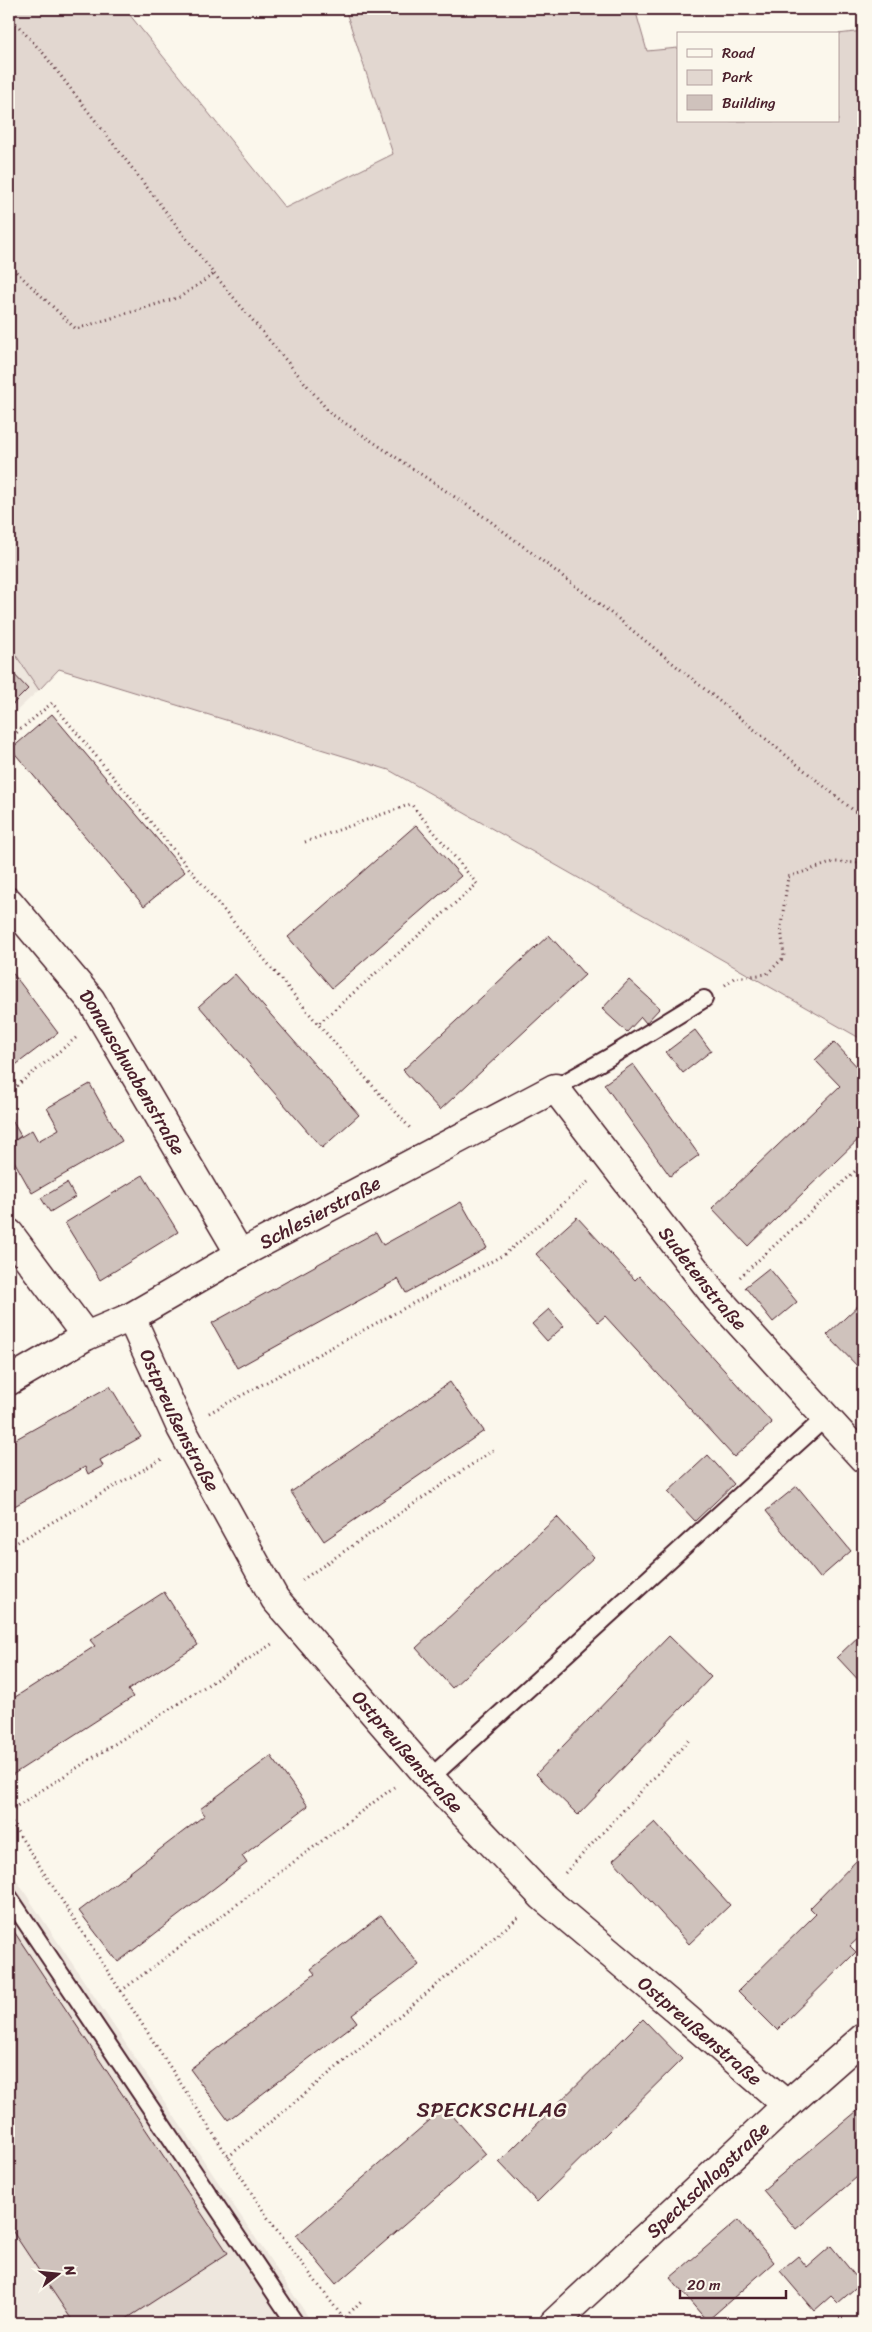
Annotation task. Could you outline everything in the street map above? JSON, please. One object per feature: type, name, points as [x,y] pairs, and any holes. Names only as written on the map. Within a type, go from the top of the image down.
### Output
[{"type":"street","name":"Donauschwabenstraße","points":[[9,902],[91,1000],[240,1254]]},
{"type":"street","name":"Schlesierstraße","points":[[9,1381],[86,1336],[131,1317],[240,1254],[555,1088]]},
{"type":"street","name":"Sudetenstraße","points":[[555,1088],[718,1298],[863,1458]]},
{"type":"street","points":[[9,1232],[86,1336]]},
{"type":"street","name":"Ostpreußenstraße","points":[[131,1317],[185,1436],[275,1599],[425,1773],[543,1897],[786,2105]]},
{"type":"street","name":"Speckschlagstraße","points":[[554,2323],[786,2105],[863,2038]]},
{"type":"lane","points":[[555,1088],[704,999]]},
{"type":"lane","points":[[425,1773],[826,1417]]},
{"type":"lane","points":[[9,1897],[295,2323]]},
{"type":"path","points":[[9,16],[43,53],[214,274],[330,413],[486,518],[616,617],[863,818]]},
{"type":"path","points":[[9,265],[76,329],[180,297],[214,274]]},
{"type":"path","points":[[9,740],[52,704],[318,1024],[432,1153]]},
{"type":"path","points":[[305,842],[411,804],[477,884],[318,1024]]},
{"type":"path","points":[[704,999],[734,978],[767,974],[784,958],[781,926],[788,877],[834,862],[863,863]]},
{"type":"path","points":[[9,1092],[100,1018]]},
{"type":"path","points":[[9,1547],[185,1436],[505,1254],[611,1162]]},
{"type":"path","points":[[718,1298],[863,1164]]},
{"type":"path","points":[[275,1599],[496,1448]]},
{"type":"path","points":[[9,1811],[298,1626]]},
{"type":"path","points":[[228,2157],[543,1897],[689,1740]]},
{"type":"path","points":[[120,1991],[425,1773]]},
{"type":"path","points":[[9,1819],[268,2218],[344,2319],[362,2300]]},
{"type":"shaded area","points":[[9,645],[39,690],[9,718]]},
{"type":"shaded area","points":[[9,1869],[311,2321],[314,2323],[9,2323]]},
{"type":"green space","points":[[9,9],[125,9],[285,208],[393,154],[345,9],[635,9],[647,51],[677,48],[677,122],[840,122],[840,34],[863,31],[863,1040],[389,770],[59,669],[39,690],[9,645]]},
{"type":"building","points":[[9,669],[28,689],[9,708]]},
{"type":"building","points":[[52,714],[185,872],[144,906],[11,749]]},
{"type":"building","points":[[416,825],[461,876],[332,988],[288,937]]},
{"type":"building","points":[[549,935],[585,975],[440,1110],[403,1070]]},
{"type":"building","points":[[9,968],[58,1033],[9,1070]]},
{"type":"building","points":[[235,974],[359,1115],[322,1148],[199,1006]]},
{"type":"building","points":[[629,980],[660,1008],[646,1023],[641,1017],[627,1032],[602,1009]]},
{"type":"building","points":[[695,1030],[711,1051],[683,1073],[666,1052]]},
{"type":"building","points":[[834,1042],[863,1073],[863,1135],[748,1246],[712,1208],[840,1086],[815,1060]]},
{"type":"building","points":[[633,1064],[699,1155],[670,1176],[604,1084]]},
{"type":"building","points":[[90,1084],[122,1141],[32,1193],[9,1152],[9,1144],[32,1130],[38,1141],[59,1129],[47,1108]]},
{"type":"building","points":[[9,1115],[21,1136],[9,1144]]},
{"type":"building","points":[[143,1175],[178,1232],[100,1280],[65,1223]]},
{"type":"building","points":[[67,1183],[75,1197],[50,1212],[41,1198]]},
{"type":"building","points":[[461,1202],[487,1248],[406,1293],[398,1279],[237,1368],[212,1323],[376,1232],[383,1245]]},
{"type":"building","points":[[577,1217],[635,1280],[639,1276],[772,1423],[734,1457],[605,1316],[598,1322],[536,1254]]},
{"type":"building","points":[[769,1268],[797,1302],[773,1322],[745,1287]]},
{"type":"building","points":[[863,1301],[863,1372],[827,1335]]},
{"type":"building","points":[[549,1309],[564,1326],[547,1341],[532,1324]]},
{"type":"building","points":[[450,1382],[484,1431],[324,1541],[291,1492]]},
{"type":"building","points":[[110,1386],[141,1437],[100,1460],[103,1466],[88,1474],[85,1467],[9,1509],[9,1443]]},
{"type":"building","points":[[708,1455],[734,1484],[695,1521],[668,1492]]},
{"type":"building","points":[[797,1486],[851,1551],[820,1578],[766,1511]]},
{"type":"building","points":[[557,1517],[594,1557],[452,1688],[416,1648]]},
{"type":"building","points":[[164,1592],[198,1645],[128,1690],[133,1697],[9,1777],[9,1701],[95,1646],[90,1640]]},
{"type":"building","points":[[863,1632],[863,1685],[837,1657]]},
{"type":"building","points":[[669,1636],[711,1677],[578,1815],[536,1774]]},
{"type":"building","points":[[271,1756],[308,1806],[242,1856],[247,1863],[118,1962],[79,1911],[205,1815],[200,1809]]},
{"type":"building","points":[[655,1822],[730,1905],[689,1944],[613,1860]]},
{"type":"building","points":[[863,1854],[863,1934],[850,1946],[856,1952],[777,2030],[738,1991],[816,1914],[810,1908]]},
{"type":"building","points":[[381,1915],[419,1965],[352,2015],[357,2022],[228,2120],[190,2069],[315,1974],[311,1969]]},
{"type":"building","points":[[9,1924],[228,2253],[120,2323],[74,2323],[9,2226]]},
{"type":"building","points":[[643,2019],[682,2059],[537,2202],[499,2162]]},
{"type":"building","points":[[863,2106],[863,2172],[796,2229],[763,2190]]},
{"type":"building","points":[[445,2107],[486,2154],[336,2284],[296,2236]]},
{"type":"building","points":[[738,2220],[774,2262],[707,2321],[670,2278]]},
{"type":"building","points":[[831,2246],[861,2283],[838,2303],[831,2296],[814,2311],[780,2271],[798,2256],[807,2267]]},
{"type":"district","name":"SPECKSCHLAG","points":[[492,2110]]}]
